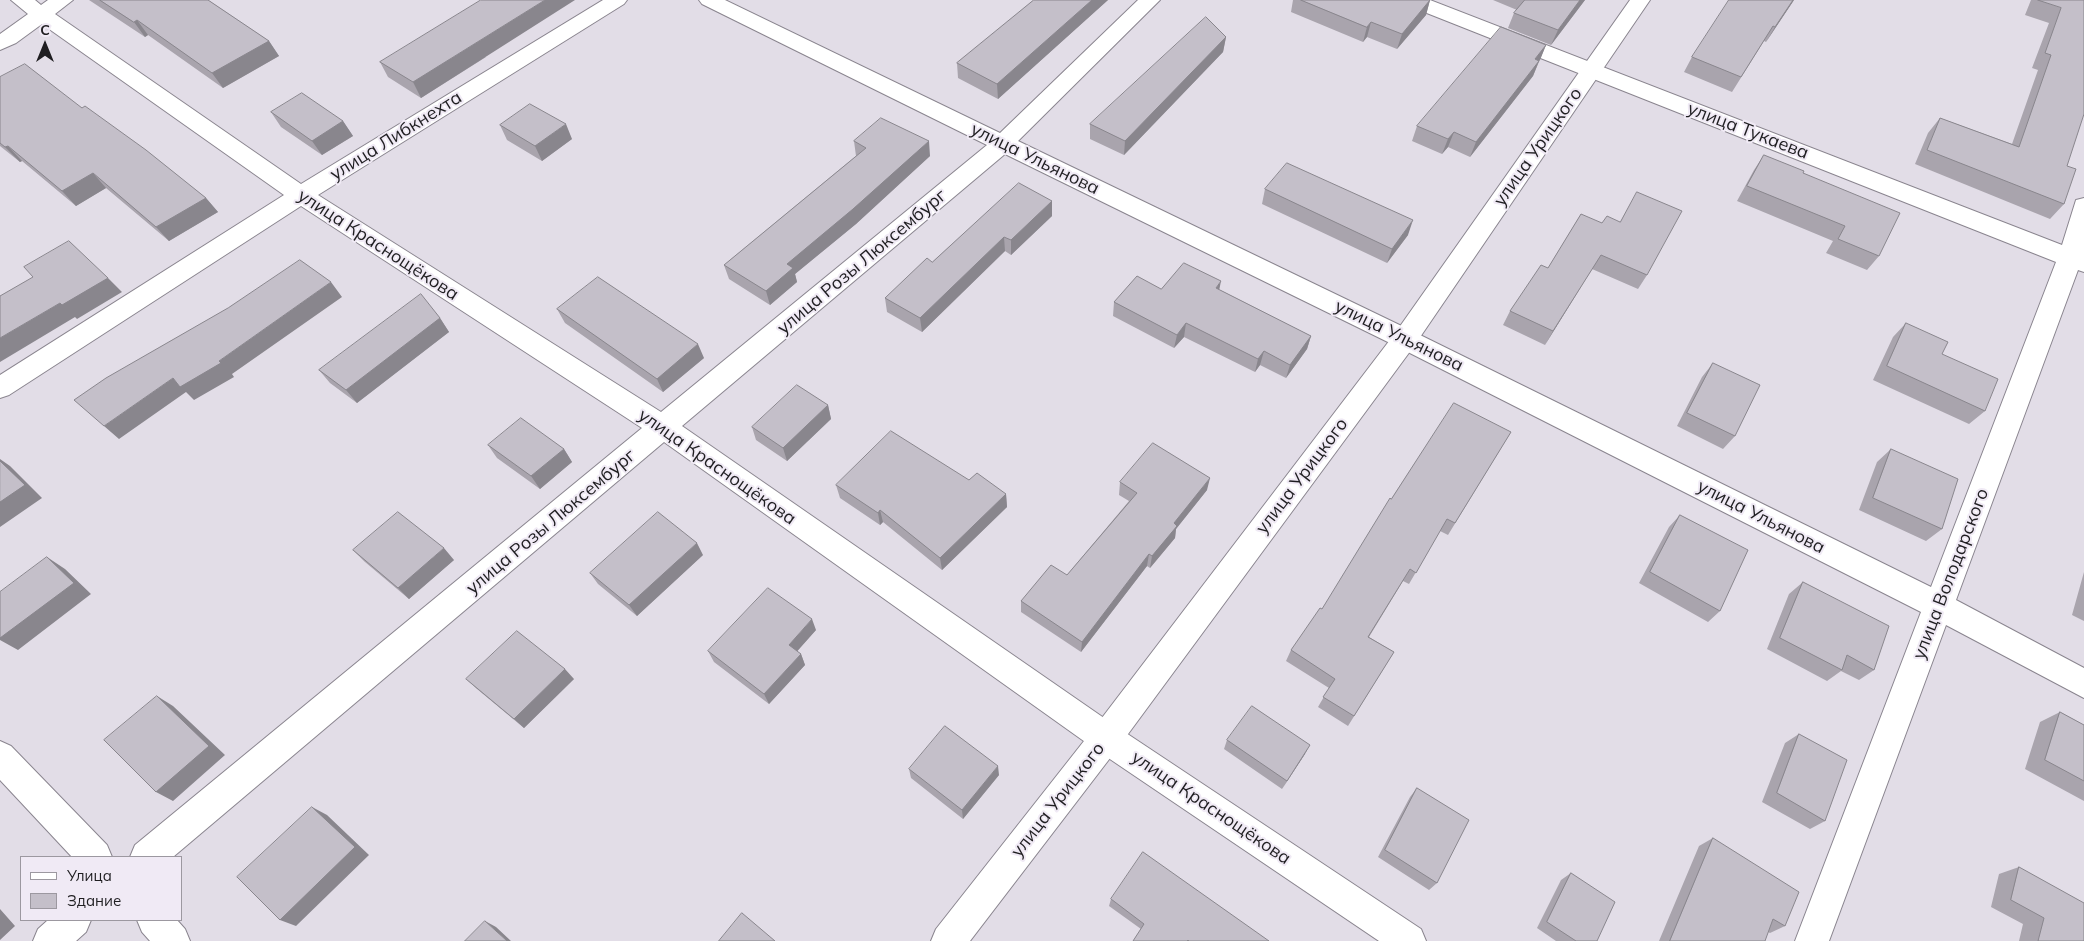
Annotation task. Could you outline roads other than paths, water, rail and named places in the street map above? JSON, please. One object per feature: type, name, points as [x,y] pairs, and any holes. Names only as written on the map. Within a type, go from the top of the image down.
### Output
[{"type":"street","name":"улица Либкнехта","points":[[0,388],[301,195],[617,0]]},
{"type":"street","name":"улица Ульянова","points":[[708,0],[1405,339],[1939,606],[2084,684]]},
{"type":"street","name":"улица Розы Люксембург","points":[[148,856],[664,428],[1003,143],[1150,0]]},
{"type":"street","name":"улица Тукаева","points":[[1411,0],[2077,261]]},
{"type":"street","name":"улица Урицкого","points":[[948,941],[1106,738],[1405,339],[1640,0]]},
{"type":"street","name":"улица Краснощёкова","points":[[41,4],[301,195],[664,428],[1106,738],[1408,941]]},
{"type":"street","points":[[0,43],[19,32],[41,4]]},
{"type":"street","name":"улица Володарского","points":[[1812,941],[1939,606],[2077,261],[2084,206]]},
{"type":"street","points":[[0,757],[94,856]]},
{"type":"street","points":[[50,941],[73,921]]},
{"type":"street","points":[[155,921],[173,941]]}]
